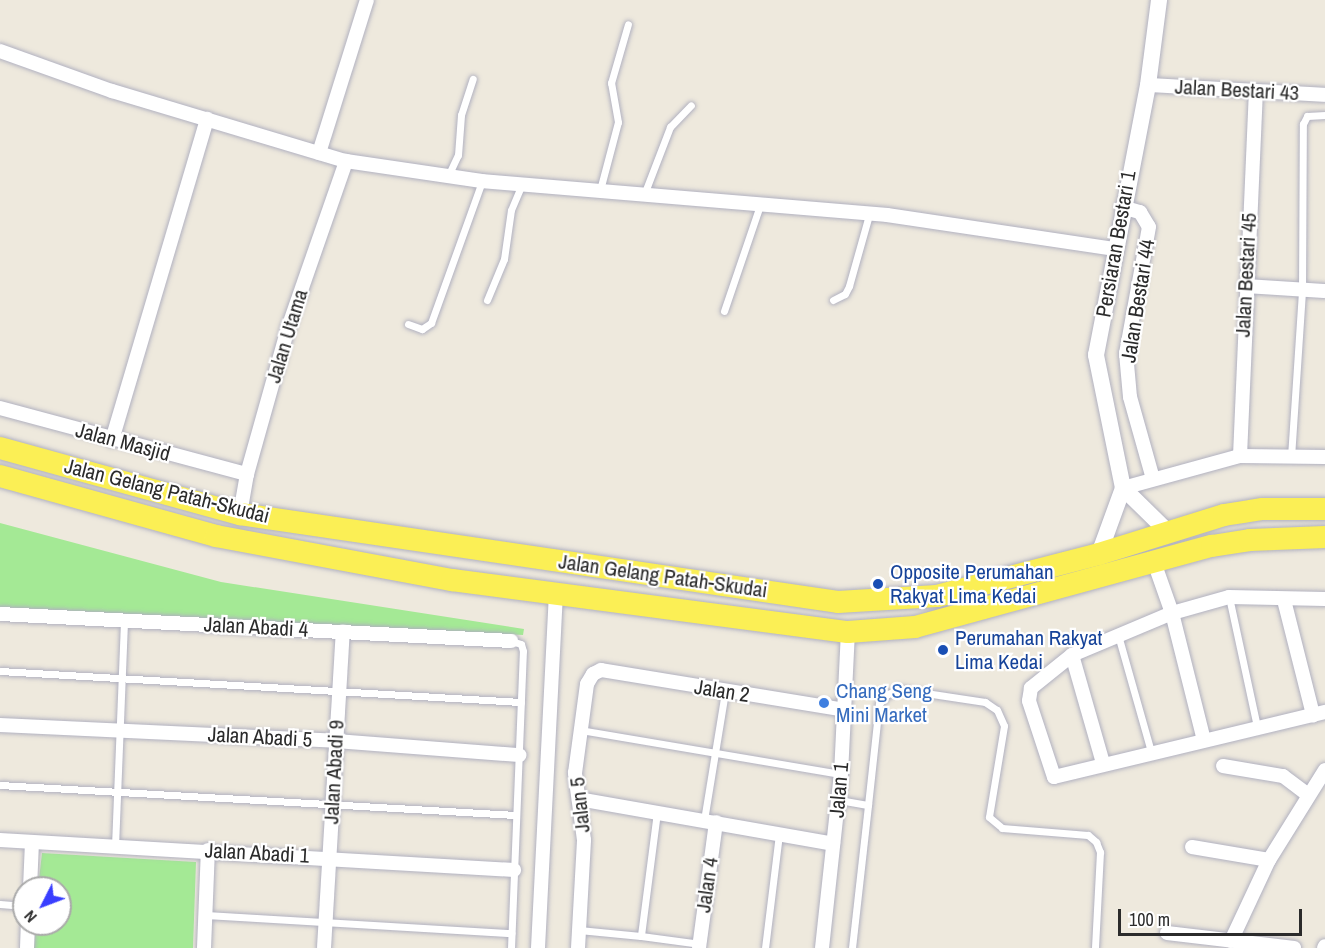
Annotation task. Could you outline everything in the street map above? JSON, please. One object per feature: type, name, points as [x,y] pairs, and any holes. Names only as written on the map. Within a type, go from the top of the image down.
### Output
[{"type":"main road","name":"Jalan Gelang Patah-Skudai","points":[[0,447],[240,514],[838,602],[937,596],[1099,554],[1234,513],[1325,509]]},
{"type":"main road","name":"Jalan Gelang Patah-Skudai","points":[[0,476],[216,536],[452,580],[848,632],[915,627],[1154,562],[1250,540],[1325,537]]},
{"type":"street","points":[[319,153],[367,0]]},
{"type":"street","name":"Persiaran Bestari 1","points":[[1123,488],[1096,355],[1122,207],[1149,85],[1159,0]]},
{"type":"street","points":[[0,51],[207,119],[346,161],[482,181],[645,192],[869,215],[1114,249]]},
{"type":"street","name":"Jalan Bestari 43","points":[[1149,85],[1256,93],[1325,95]]},
{"type":"street","name":"Jalan Bestari 45","points":[[1240,456],[1245,286],[1256,93]]},
{"type":"street","points":[[112,440],[207,119]]},
{"type":"street","name":"Jalan Utama","points":[[240,514],[247,474],[288,328],[346,161]]},
{"type":"street","name":"Jalan Bestari 44","points":[[1122,207],[1140,212],[1149,227],[1126,353],[1131,397],[1153,479]]},
{"type":"street","points":[[1245,286],[1325,291]]},
{"type":"street","name":"Jalan Masjid","points":[[0,408],[112,440],[247,474]]},
{"type":"street","points":[[1123,488],[1240,456],[1291,459],[1325,457]]},
{"type":"street","points":[[1123,488],[1169,533]]},
{"type":"street","points":[[1099,554],[1123,488]]},
{"type":"street","points":[[1154,562],[1172,613],[1204,740]]},
{"type":"street","points":[[538,948],[556,594]]},
{"type":"street","points":[[1284,600],[1319,714],[1103,763],[1060,777],[1050,774],[1029,701],[1031,688],[1072,655],[1172,613],[1229,597],[1284,600],[1325,599]]},
{"type":"street","name":"Jalan Abadi 4","points":[[0,614],[511,641]]},
{"type":"street","name":"Jalan Abadi 9","points":[[324,948],[343,632]]},
{"type":"street","name":"Jalan 1","points":[[822,948],[841,774],[848,632]]},
{"type":"street","points":[[1072,655],[1103,763]]},
{"type":"street","name":"Jalan 2","points":[[601,670],[844,710]]},
{"type":"street","name":"Jalan 5","points":[[578,948],[584,840],[575,773],[587,684],[601,670]]},
{"type":"street","name":"Jalan Abadi 5","points":[[0,725],[336,741],[519,755]]},
{"type":"street","points":[[1223,766],[1283,776],[1308,795]]},
{"type":"street","points":[[1231,941],[1269,860],[1325,770]]},
{"type":"street","points":[[579,799],[780,832],[833,844]]},
{"type":"street","name":"Jalan 4","points":[[699,946],[710,821]]},
{"type":"street","name":"Jalan Abadi 1","points":[[0,840],[329,857],[514,870]]},
{"type":"street","points":[[31,876],[32,842]]},
{"type":"street","points":[[1192,847],[1269,860]]},
{"type":"street","points":[[204,948],[208,850]]},
{"type":"street","points":[[1167,933],[1294,948]]},
{"type":"lane","points":[[600,190],[618,122],[611,83],[628,24]]},
{"type":"lane","points":[[448,176],[458,155],[462,106],[472,79]]},
{"type":"lane","points":[[645,192],[670,127],[691,105]]},
{"type":"lane","points":[[1291,459],[1302,291],[1303,124],[1307,116],[1325,115]]},
{"type":"lane","points":[[408,324],[422,329],[431,323],[482,181]]},
{"type":"lane","points":[[487,300],[504,259],[511,210],[522,184]]},
{"type":"lane","points":[[724,311],[760,205]]},
{"type":"lane","points":[[833,300],[845,294],[849,286],[869,215]]},
{"type":"lane","points":[[1229,597],[1257,727]]},
{"type":"lane","points":[[115,846],[124,621]]},
{"type":"lane","points":[[1118,635],[1151,752]]},
{"type":"lane","points":[[511,641],[521,644],[523,651],[511,948]]},
{"type":"lane","points":[[0,671],[521,702]]},
{"type":"lane","points":[[852,948],[879,704],[886,695],[899,689],[986,702],[997,710],[1004,726],[989,817],[1002,828],[1088,835],[1096,842],[1100,852],[1095,948]]},
{"type":"lane","points":[[710,821],[714,752],[725,692]]},
{"type":"lane","points":[[579,730],[841,774]]},
{"type":"lane","points":[[0,785],[516,814]]},
{"type":"lane","points":[[838,800],[868,805]]},
{"type":"lane","points":[[641,936],[657,812]]},
{"type":"lane","points":[[765,948],[780,832]]},
{"type":"lane","points":[[206,915],[511,933]]},
{"type":"lane","points":[[579,930],[641,936],[699,946]]},
{"type":"green space","points":[[0,523],[221,582],[524,629],[523,635],[0,607]]},
{"type":"green space","points":[[42,853],[196,862],[193,948],[34,948],[35,936],[72,936],[72,876],[39,876]]},
{"type":"place","name":"Opposite Perumahan Rakyat Lima Kedai","points":[[878,584]]},
{"type":"place","name":"Perumahan Rakyat Lima Kedai","points":[[943,650]]},
{"type":"place","name":"Chang Seng Mini Market","points":[[824,703]]}]
